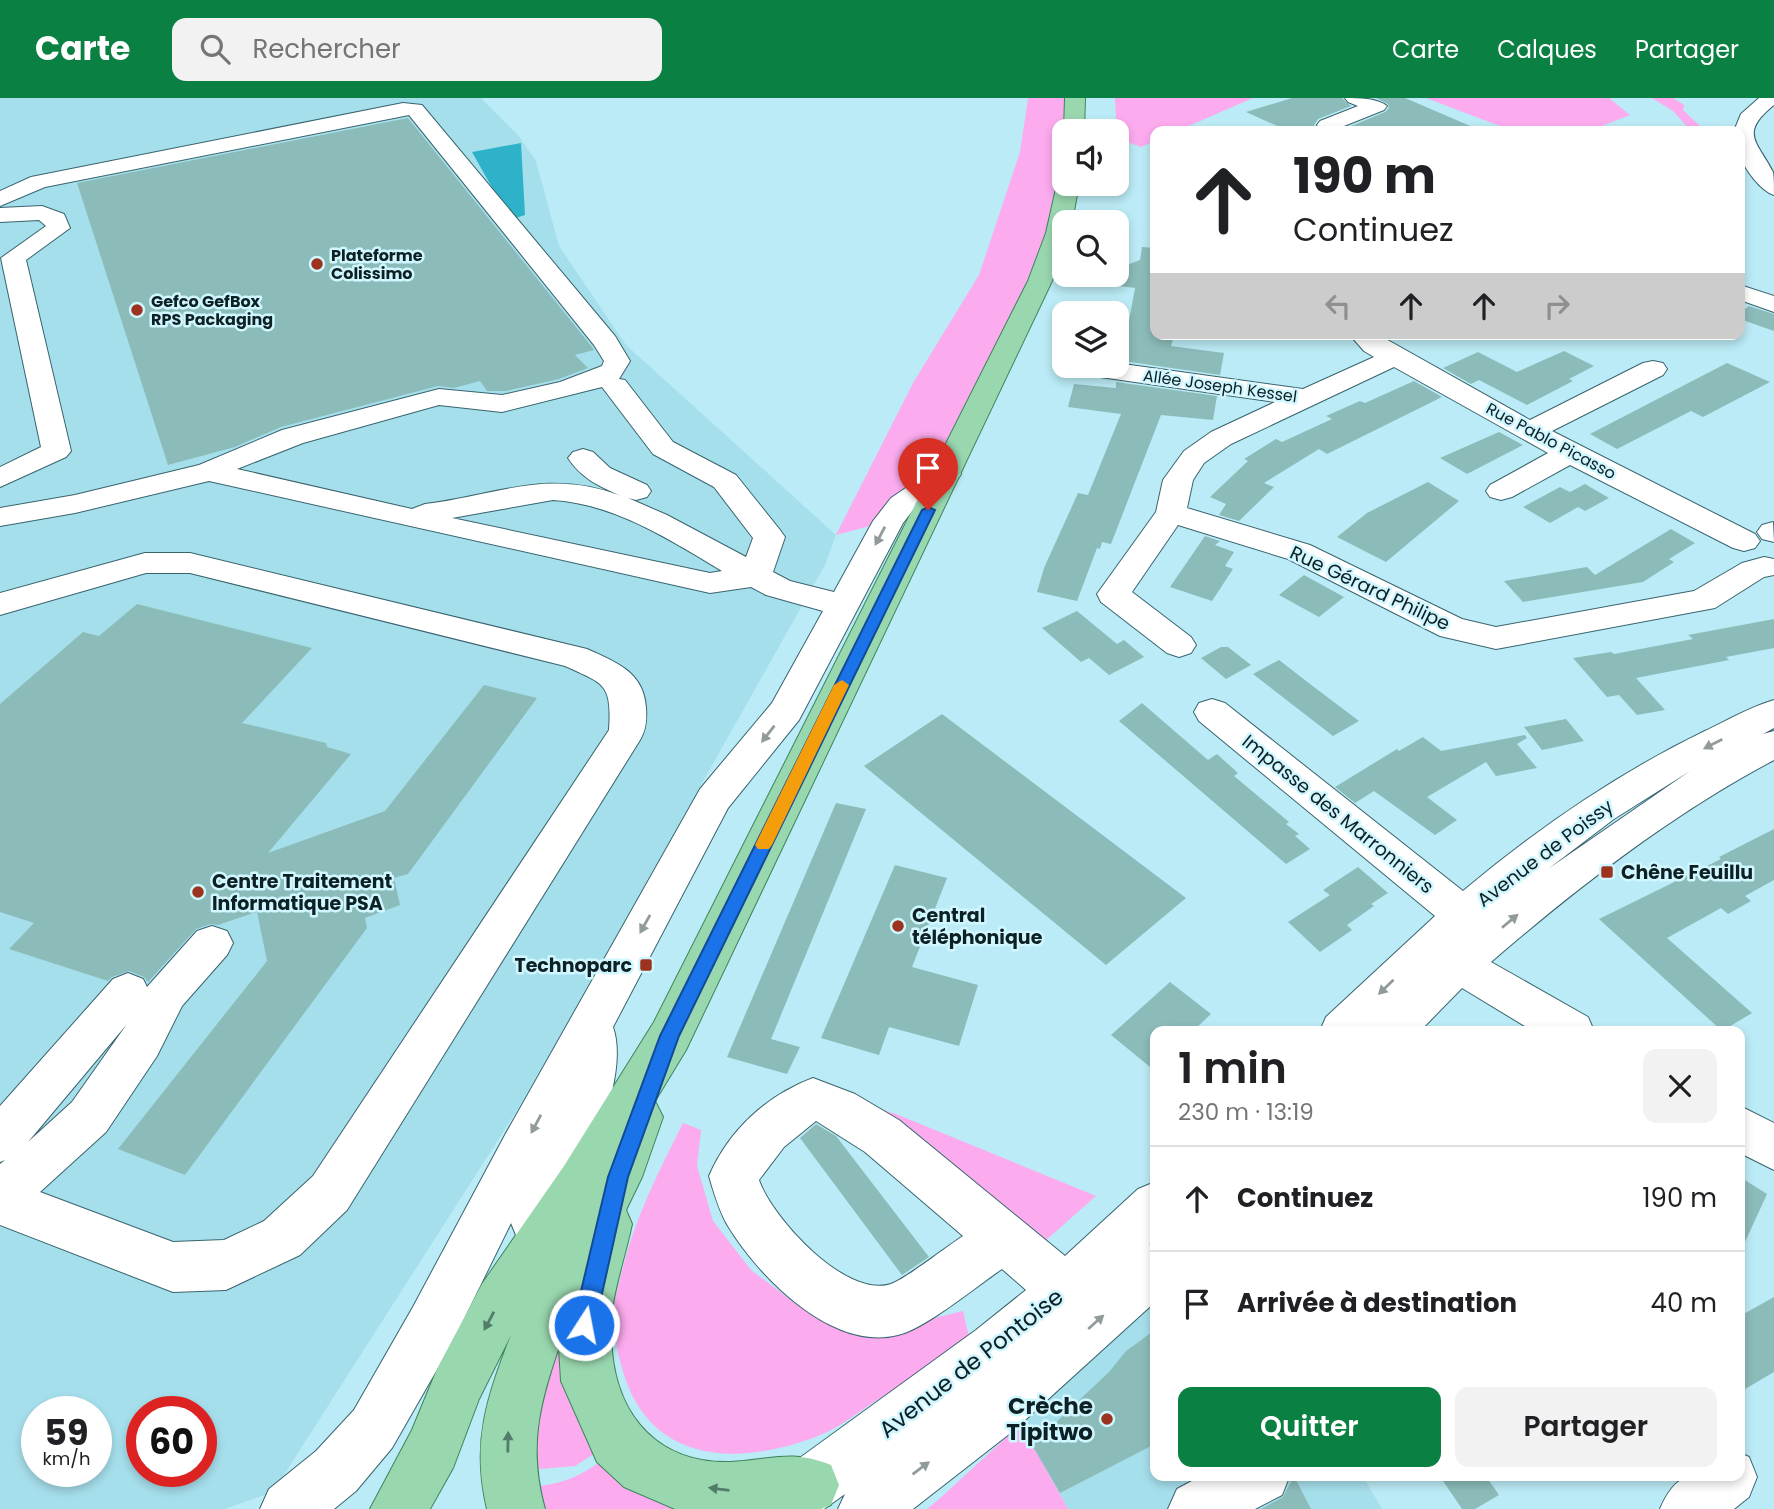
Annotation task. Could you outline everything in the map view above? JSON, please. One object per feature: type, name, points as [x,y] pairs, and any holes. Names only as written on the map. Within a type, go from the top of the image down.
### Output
[{"type":"main road","points":[[1074,119],[1075,98]]},
{"type":"main road","points":[[399,1509],[433,1448],[457,1386],[481,1338],[670,1036],[1040,281],[1058,233],[1066,196]]},
{"type":"main road","points":[[670,1036],[618,1177],[584,1325],[588,1381],[617,1442],[644,1467],[682,1484],[730,1490],[768,1485],[794,1497]]},
{"type":"main road","points":[[516,1509],[508,1478],[509,1429],[519,1385],[551,1297],[618,1177]]},
{"type":"street","points":[[1728,126],[1729,117],[1748,98]]},
{"type":"street","points":[[1771,98],[1746,121],[1745,129],[1749,155],[1774,188]]},
{"type":"street","points":[[1337,126],[1377,106],[1357,99]]},
{"type":"street","points":[[0,198],[39,182],[403,108],[415,109],[606,342],[617,361],[607,375],[518,401],[493,404],[457,396],[439,397],[321,428],[229,461],[209,471],[75,504],[0,517]]},
{"type":"street","points":[[1745,177],[1753,192],[1774,208]]},
{"type":"street","points":[[0,215],[42,213],[56,219],[58,228],[13,258],[56,451],[0,478]]},
{"type":"street","points":[[1745,294],[1774,304]]},
{"type":"street","name":"Rue Pablo Picasso","points":[[1368,340],[1570,453],[1766,534]]},
{"type":"street","points":[[1179,645],[1113,594],[1171,513],[1178,480],[1194,457],[1221,439],[1395,357]]},
{"type":"street","points":[[1530,431],[1653,369]]},
{"type":"street","name":"Allée Joseph Kessel","points":[[1129,373],[1305,398]]},
{"type":"street","points":[[615,386],[663,448],[725,481],[769,537],[755,576]]},
{"type":"street","points":[[1501,491],[1570,453]]},
{"type":"street","points":[[583,458],[604,477],[716,530],[755,576]]},
{"type":"street","points":[[209,471],[524,544],[710,583],[755,576]]},
{"type":"street","points":[[289,1509],[336,1471],[373,1429],[432,1326],[591,1022],[714,799],[786,710],[889,521],[902,504],[946,474]]},
{"type":"street","points":[[405,516],[553,491],[599,496],[674,532],[778,588],[844,606]]},
{"type":"street","points":[[524,544],[553,491]]},
{"type":"street","name":"Rue Gérard Philipe","points":[[1171,513],[1299,552],[1452,628],[1496,638],[1703,600],[1753,570],[1769,569]]},
{"type":"street","points":[[1766,534],[1747,554],[1769,569]]},
{"type":"street","points":[[0,604],[145,563],[190,563],[575,657],[617,677],[630,700],[627,731],[330,1193],[282,1238],[226,1265],[173,1267],[0,1201]]},
{"type":"street","name":"Impasse des Marronniers","points":[[1212,712],[1463,915]]},
{"type":"street","name":"Avenue de Poissy","points":[[1394,1026],[1444,954],[1463,915],[1513,873],[1642,781],[1774,713]]},
{"type":"street","name":"Avenue de Poissy","points":[[1349,1026],[1444,954],[1542,894],[1708,778],[1774,744]]},
{"type":"street","points":[[0,1194],[45,1158],[89,1117],[141,1042],[167,993],[212,943]]},
{"type":"street","points":[[1444,954],[1554,1026]]},
{"type":"street","points":[[0,1140],[128,992]]},
{"type":"street","points":[[518,1275],[537,1219],[568,1153],[587,1103],[594,1043],[591,1022]]},
{"type":"street","points":[[1004,1238],[897,1310],[854,1310],[819,1288],[777,1254],[744,1208],[733,1176],[755,1144],[788,1111],[813,1099],[839,1109],[882,1136],[1004,1238],[1066,1290]]},
{"type":"street","points":[[1745,1131],[1774,1148]]},
{"type":"street","name":"Avenue de Pontoise","points":[[794,1497],[995,1349],[1066,1290],[1150,1211]]},
{"type":"street","points":[[867,1509],[994,1412],[1150,1272]]},
{"type":"street","points":[[1198,1509],[1251,1481]]},
{"type":"shaded area","points":[[0,98],[481,98],[518,135],[536,161],[559,246],[626,345],[836,535],[825,565],[521,1104],[273,1492],[225,1509],[0,1509]]},
{"type":"shaded area","points":[[1028,98],[1072,98],[1071,119],[1052,119],[1052,196],[1066,196],[1063,210],[1052,210],[1052,246],[946,474],[889,521],[836,535],[913,383],[979,275],[1020,152]]},
{"type":"shaded area","points":[[1115,98],[1253,98],[1189,126],[1150,126],[1150,143],[1141,147],[1129,142],[1129,119],[1116,119]]},
{"type":"shaded area","points":[[1426,98],[1609,98],[1630,115],[1602,126],[1500,126]]},
{"type":"shaded area","points":[[1652,98],[1673,98],[1684,105],[1683,110],[1700,126],[1686,126],[1673,111]]},
{"type":"shaded area","points":[[879,1109],[896,1114],[1096,1196],[1045,1241]]},
{"type":"shaded area","points":[[683,1123],[701,1130],[697,1166],[713,1221],[751,1270],[796,1304],[841,1322],[902,1326],[963,1311],[969,1337],[848,1420],[813,1438],[752,1453],[723,1453],[695,1449],[671,1438],[650,1421],[633,1396],[621,1364],[614,1313],[616,1294],[633,1235]]},
{"type":"shaded area","points":[[1150,1302],[1150,1481],[1366,1481],[1382,1509],[1068,1509],[1021,1424]]},
{"type":"shaded area","points":[[559,1328],[571,1404],[594,1454],[575,1466],[528,1470],[519,1456]]},
{"type":"shaded area","points":[[1021,1424],[1068,1509],[927,1509],[938,1500]]},
{"type":"shaded area","points":[[604,1459],[697,1509],[537,1509],[530,1487],[569,1479]]},
{"type":"water","points":[[521,143],[525,215],[516,218],[508,216],[472,152]]},
{"type":"building","points":[[1292,98],[1342,98],[1351,106],[1318,119],[1315,126],[1277,126],[1246,112]]},
{"type":"building","points":[[1376,98],[1405,98],[1470,126],[1351,126],[1385,112],[1389,108],[1388,104]]},
{"type":"building","name":"Plateforme Colissimo","points":[[408,118],[592,347],[594,350],[575,355],[588,368],[559,379],[506,391],[487,391],[480,381],[454,388],[438,386],[281,427],[235,447],[168,465],[77,183]]},
{"type":"building","points":[[1142,247],[1150,248],[1150,340],[1173,340],[1171,346],[1224,353],[1220,375],[1129,362],[1129,321],[1135,288],[1127,287],[1129,264],[1140,260]]},
{"type":"building","points":[[1749,306],[1774,314],[1774,331],[1745,321],[1745,309]]},
{"type":"building","points":[[1564,351],[1594,366],[1569,379],[1573,381],[1527,405],[1479,380],[1471,384],[1443,368],[1478,352],[1517,372]]},
{"type":"building","points":[[1727,363],[1770,382],[1703,417],[1691,411],[1617,449],[1590,434]]},
{"type":"building","points":[[1414,381],[1442,397],[1327,454],[1319,449],[1264,483],[1274,487],[1239,521],[1219,515],[1226,504],[1210,497],[1248,461],[1244,459],[1276,439],[1282,442],[1332,419],[1326,416],[1360,401],[1365,403]]},
{"type":"building","points":[[1116,382],[1217,396],[1213,420],[1161,415],[1111,544],[1102,542],[1100,549],[1097,548],[1077,601],[1037,592],[1044,568],[1078,493],[1088,495],[1121,414],[1068,407],[1074,384],[1116,388]]},
{"type":"building","points":[[1499,432],[1523,445],[1467,474],[1440,458]]},
{"type":"building","points":[[1428,482],[1459,501],[1386,562],[1337,537],[1367,513]]},
{"type":"building","points":[[1585,484],[1609,498],[1585,511],[1578,507],[1550,523],[1523,507],[1560,487],[1570,492]]},
{"type":"building","points":[[1671,529],[1695,543],[1669,559],[1674,562],[1643,582],[1523,602],[1504,581],[1587,567],[1595,575]]},
{"type":"building","points":[[1205,536],[1220,541],[1215,545],[1234,552],[1225,566],[1233,569],[1212,601],[1170,587]]},
{"type":"building","points":[[1304,575],[1344,597],[1319,617],[1279,595]]},
{"type":"building","name":"Centre Traitement Informatique PSA","points":[[137,604],[312,648],[242,723],[326,743],[327,747],[351,754],[268,853],[385,811],[484,685],[537,698],[408,874],[394,878],[400,905],[365,918],[367,928],[185,1175],[118,1149],[267,961],[257,912],[196,929],[148,982],[144,977],[129,971],[108,981],[9,949],[34,923],[0,912],[0,704],[83,632],[99,636]]},
{"type":"building","points":[[1077,611],[1117,644],[1124,640],[1144,657],[1109,675],[1089,658],[1081,662],[1042,628]]},
{"type":"building","points":[[1774,619],[1774,648],[1726,657],[1729,660],[1636,678],[1665,710],[1637,715],[1619,695],[1607,697],[1573,658],[1611,652],[1614,654],[1693,639],[1688,635]]},
{"type":"building","points":[[1221,647],[1228,647],[1251,665],[1226,679],[1201,658]]},
{"type":"building","points":[[1279,660],[1359,721],[1333,736],[1253,674]]},
{"type":"building","points":[[1142,703],[1208,760],[1217,754],[1238,773],[1234,776],[1289,822],[1286,824],[1299,834],[1295,836],[1310,849],[1286,864],[1119,721]]},
{"type":"building","points":[[942,714],[1186,898],[1106,965],[864,766]]},
{"type":"building","points":[[1566,719],[1584,741],[1542,750],[1524,727]]},
{"type":"building","points":[[1525,735],[1527,738],[1517,744],[1537,768],[1496,776],[1486,762],[1427,797],[1457,820],[1435,835],[1374,791],[1355,803],[1335,787],[1397,749],[1399,751],[1423,737],[1441,751]]},
{"type":"building","points":[[836,803],[866,809],[771,1039],[800,1047],[787,1074],[727,1057]]},
{"type":"building","points":[[1774,829],[1774,880],[1745,896],[1751,901],[1728,914],[1721,908],[1667,938],[1752,1013],[1730,1026],[1717,1026],[1599,919],[1721,859],[1719,857]]},
{"type":"building","name":"Central téléphonique","points":[[895,865],[947,878],[912,967],[978,985],[959,1046],[889,1027],[879,1055],[821,1038]]},
{"type":"building","points":[[1358,867],[1388,893],[1347,925],[1352,930],[1320,952],[1288,922],[1330,895],[1323,890]]},
{"type":"building","points":[[1170,982],[1211,1014],[1198,1026],[1150,1026],[1150,1067],[1111,1035]]},
{"type":"building","points":[[816,1124],[836,1136],[929,1257],[902,1275],[800,1138]]},
{"type":"building","points":[[1745,1180],[1767,1194],[1745,1242]]},
{"type":"building","points":[[1774,1297],[1774,1372],[1745,1389],[1745,1313]]},
{"type":"building","name":"Crèche Tipitwo","points":[[1150,1334],[1150,1447],[1060,1493],[1032,1445],[1109,1372],[1126,1351]]},
{"type":"building","points":[[1291,1481],[1297,1481],[1311,1509],[1261,1509],[1283,1497]]},
{"type":"building","points":[[1443,1481],[1489,1481],[1499,1495],[1475,1509],[1462,1509]]},
{"type":"slow traffic","points":[[763,845],[842,685]]},
{"type":"place","name":"Plateforme Colissimo","points":[[317,264]]},
{"type":"place","name":"Gefco GefBox RPS Packaging","points":[[137,310]]},
{"type":"place","name":"Chêne Feuillu","points":[[1607,872]]},
{"type":"place","name":"Centre Traitement Informatique PSA","points":[[198,892]]},
{"type":"place","name":"Central téléphonique","points":[[898,926]]},
{"type":"place","name":"Technoparc","points":[[646,965]]},
{"type":"place","name":"Crèche Tipitwo","points":[[1107,1419]]},
{"type":"route","points":[[584,1325],[618,1177],[670,1036],[928,510]]}]
